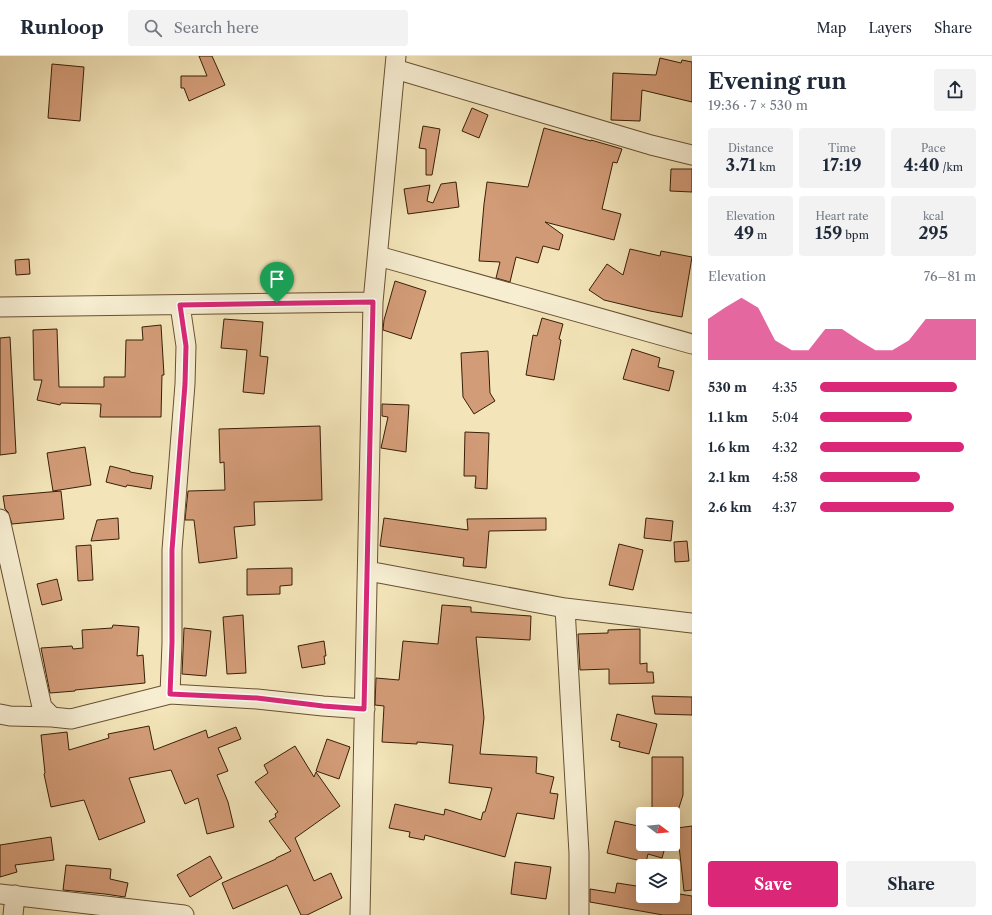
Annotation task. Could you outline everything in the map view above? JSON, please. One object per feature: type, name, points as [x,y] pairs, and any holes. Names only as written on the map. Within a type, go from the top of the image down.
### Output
[{"type":"street","points":[[360,915],[373,302],[396,62],[651,145],[692,155]]},
{"type":"street","points":[[378,256],[692,344]]},
{"type":"street","points":[[0,307],[373,302]]},
{"type":"street","points":[[170,694],[172,643],[172,550],[185,384],[186,346],[180,305]]},
{"type":"street","points":[[0,520],[42,707],[52,717]]},
{"type":"street","points":[[368,571],[565,608],[692,623]]},
{"type":"street","points":[[565,608],[579,853],[579,915]]},
{"type":"street","points":[[0,714],[71,719],[170,694],[257,698],[323,706],[364,709]]},
{"type":"street","points":[[13,915],[8,894],[175,914]]},
{"type":"building","points":[[199,56],[212,56],[225,85],[189,101],[184,88],[181,88],[181,76],[207,76]]},
{"type":"building","points":[[660,58],[681,63],[682,60],[692,62],[692,102],[642,90],[640,121],[611,120],[613,73],[656,75]]},
{"type":"building","points":[[52,64],[84,67],[80,121],[48,118]]},
{"type":"building","points":[[472,108],[488,115],[479,138],[462,131]]},
{"type":"building","points":[[423,126],[440,129],[432,175],[426,175],[426,149],[419,148]]},
{"type":"building","points":[[544,128],[622,149],[617,163],[613,162],[602,209],[621,214],[614,240],[545,222],[563,235],[559,250],[543,246],[538,263],[516,257],[510,282],[496,278],[500,262],[479,261],[487,182],[528,187]]},
{"type":"building","points":[[671,169],[692,169],[692,192],[670,191]]},
{"type":"building","points":[[456,182],[459,207],[408,214],[404,189],[430,185],[427,201],[433,203],[441,184]]},
{"type":"building","points":[[630,249],[660,256],[661,251],[692,257],[682,317],[604,300],[589,290],[607,264],[623,275]]},
{"type":"building","points":[[29,259],[30,274],[16,275],[15,260]]},
{"type":"building","points":[[395,281],[426,291],[411,339],[383,330],[384,320]]},
{"type":"building","points":[[542,318],[563,324],[559,339],[561,340],[554,380],[526,375],[533,335],[537,336]]},
{"type":"building","points":[[224,319],[263,322],[260,356],[268,357],[264,394],[243,392],[247,350],[221,348]]},
{"type":"building","points":[[161,325],[164,375],[162,375],[161,417],[100,417],[101,404],[61,403],[60,405],[37,400],[42,380],[34,380],[33,330],[57,329],[59,387],[104,387],[104,377],[125,377],[126,340],[143,340],[142,327]]},
{"type":"building","points":[[10,337],[16,453],[0,455],[0,338]]},
{"type":"building","points":[[632,349],[660,358],[658,367],[674,371],[669,391],[623,379]]},
{"type":"building","points":[[488,351],[490,393],[495,401],[474,414],[463,397],[461,353]]},
{"type":"building","points":[[382,404],[409,405],[406,452],[381,448],[388,417],[382,416]]},
{"type":"building","points":[[320,426],[322,500],[254,502],[255,525],[234,527],[237,558],[199,563],[194,520],[185,520],[188,491],[225,490],[224,462],[220,463],[219,429]]},
{"type":"building","points":[[465,432],[489,433],[487,489],[475,488],[476,476],[464,476]]},
{"type":"building","points":[[85,447],[91,485],[53,491],[47,453]]},
{"type":"building","points":[[110,466],[130,472],[153,476],[151,489],[127,485],[126,487],[106,482]]},
{"type":"building","points":[[61,491],[64,519],[12,524],[8,512],[5,509],[3,496]]},
{"type":"building","points":[[118,518],[119,539],[91,541],[97,520]]},
{"type":"building","points":[[384,518],[468,530],[467,519],[546,518],[546,530],[489,531],[486,568],[463,566],[464,558],[380,546]]},
{"type":"building","points":[[646,518],[673,521],[671,541],[644,538]]},
{"type":"building","points":[[687,541],[689,561],[675,562],[674,542]]},
{"type":"building","points":[[619,544],[643,550],[633,590],[609,585]]},
{"type":"building","points":[[91,545],[93,580],[78,581],[76,546]]},
{"type":"building","points":[[292,568],[292,585],[280,586],[280,594],[247,595],[247,569]]},
{"type":"building","points":[[57,579],[62,600],[42,605],[37,584]]},
{"type":"building","points":[[442,605],[471,607],[471,612],[531,616],[530,640],[476,637],[484,718],[480,754],[537,757],[536,773],[554,777],[550,793],[558,794],[554,819],[517,813],[505,857],[425,835],[424,840],[409,837],[410,832],[389,828],[395,804],[444,815],[445,809],[481,820],[492,788],[449,783],[453,745],[417,742],[417,744],[382,742],[384,706],[375,705],[376,678],[399,680],[403,641],[438,644]]},
{"type":"building","points":[[243,615],[246,673],[227,674],[223,617]]},
{"type":"building","points":[[113,625],[139,627],[137,656],[143,655],[145,683],[50,693],[41,648],[72,646],[73,649],[83,648],[82,630],[112,628]]},
{"type":"building","points":[[184,628],[211,631],[206,676],[182,674]]},
{"type":"building","points":[[640,629],[640,664],[647,663],[647,672],[653,672],[654,683],[609,684],[609,669],[580,670],[578,634],[608,633],[608,630]]},
{"type":"building","points":[[324,641],[326,656],[324,656],[325,664],[302,668],[298,646]]},
{"type":"building","points":[[652,696],[692,697],[692,715],[655,714]]},
{"type":"building","points":[[617,714],[657,724],[649,754],[619,747],[620,742],[611,740]]},
{"type":"building","points":[[149,726],[154,750],[206,730],[208,738],[236,727],[241,739],[218,748],[228,771],[217,775],[228,802],[234,827],[207,834],[198,798],[185,804],[171,770],[129,778],[145,822],[99,840],[84,800],[51,807],[44,774],[41,735],[67,732],[69,750],[109,738],[108,734]]},
{"type":"building","points":[[327,739],[350,747],[339,779],[316,771]]},
{"type":"building","points":[[295,746],[314,777],[316,772],[340,806],[295,838],[314,881],[331,873],[342,898],[307,915],[301,915],[287,885],[233,909],[222,883],[291,851],[269,821],[276,817],[275,814],[278,812],[255,782],[268,773],[264,765]]},
{"type":"building","points":[[652,757],[683,757],[683,795],[679,807],[652,807]]},
{"type":"building","points":[[615,821],[636,826],[636,851],[664,851],[662,858],[648,854],[647,859],[636,860],[607,853]]},
{"type":"building","points":[[692,826],[692,890],[684,891],[680,851],[680,828]]},
{"type":"building","points":[[51,837],[54,860],[15,865],[17,872],[0,877],[0,845]]},
{"type":"building","points":[[210,856],[222,878],[190,897],[177,875]]},
{"type":"building","points":[[515,862],[551,867],[546,899],[511,894]]},
{"type":"building","points":[[66,865],[111,869],[110,879],[128,883],[125,897],[63,890]]},
{"type":"building","points":[[617,883],[636,886],[636,903],[680,903],[680,894],[692,896],[692,915],[663,915],[590,902],[590,889],[615,893]]},
{"type":"route","points":[[373,302],[364,709],[323,706],[257,698],[170,694],[172,643],[172,550],[185,384],[186,346],[180,305],[277,303],[373,302]]}]
